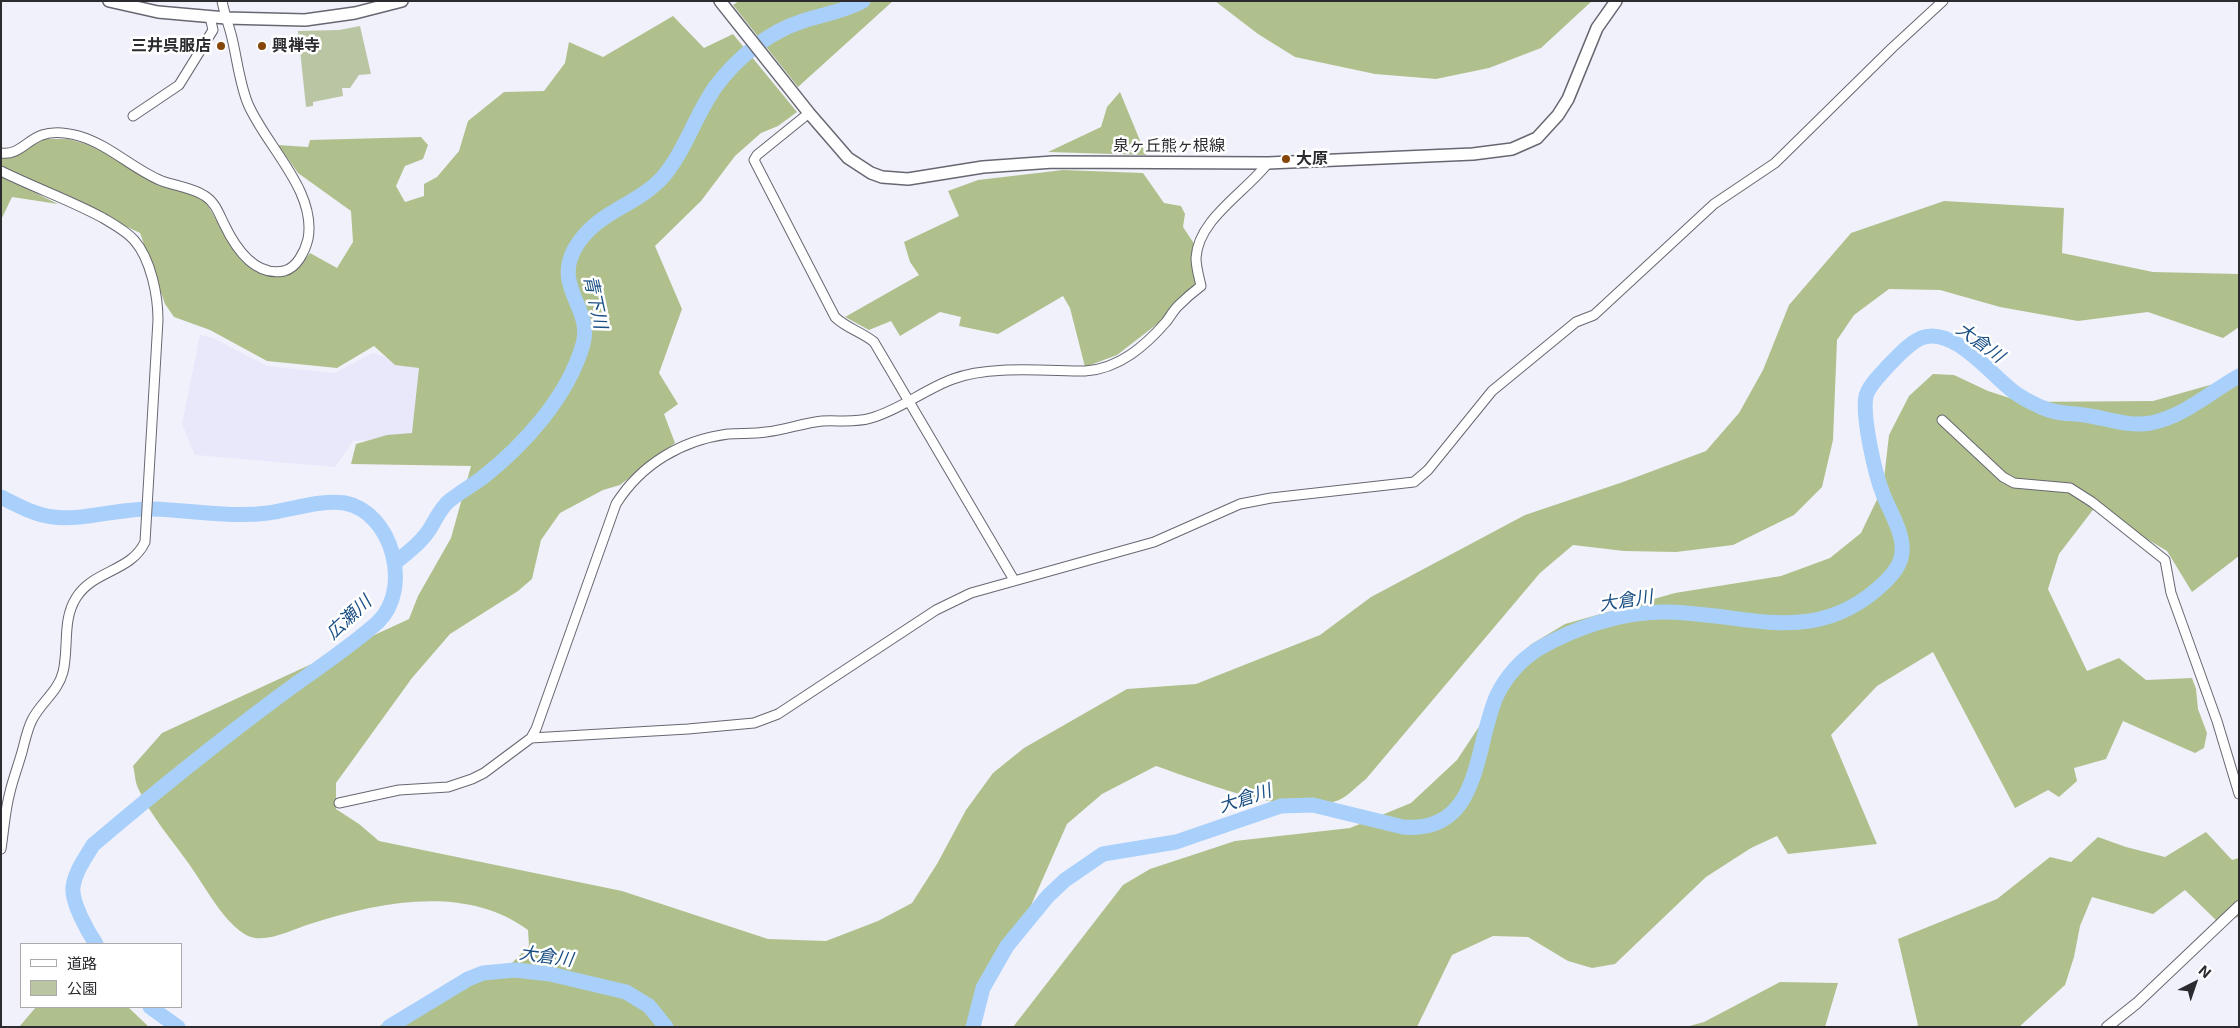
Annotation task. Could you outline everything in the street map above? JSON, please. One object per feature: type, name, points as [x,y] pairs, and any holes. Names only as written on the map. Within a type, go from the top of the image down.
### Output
[{"type":"main road","points":[[109,1],[158,12],[226,18],[305,20],[331,18],[402,1]]},
{"type":"main road","name":"泉ヶ丘熊ヶ根線","points":[[723,4],[841,151],[871,173],[908,179],[983,168],[1053,162],[1268,162],[1480,153],[1512,149],[1526,144],[1545,131],[1568,99],[1597,28],[1616,1]]},
{"type":"street","points":[[1,153],[16,151],[41,135],[51,133],[69,134],[95,142],[161,180],[206,196],[215,205],[224,225],[244,256],[255,266],[276,272],[287,270],[297,263],[303,253],[308,235],[309,216],[295,182],[261,130],[248,102],[222,1]]},
{"type":"street","points":[[531,738],[688,729],[754,723],[768,719],[936,610],[971,593],[1154,542],[1240,504],[1270,498],[1414,482],[1423,476],[1492,391],[1576,322],[1594,315],[1714,204],[1775,163],[1892,48],[1943,1]]},
{"type":"street","points":[[133,116],[179,86],[213,30],[210,16]]},
{"type":"street","points":[[809,113],[757,155],[754,160],[835,317],[841,323],[868,336],[874,342],[1014,580]]},
{"type":"street","points":[[339,803],[399,790],[448,787],[472,779],[484,773],[531,738],[608,522],[627,487],[646,468],[664,455],[711,437],[744,432],[765,433],[822,422],[858,421],[873,418],[955,378],[979,372],[1102,370],[1124,359],[1145,344],[1167,321],[1177,307],[1201,286],[1196,260],[1199,242],[1208,226],[1268,162]]},
{"type":"street","points":[[1,171],[62,198],[114,225],[135,240],[146,260],[158,304],[148,521],[145,542],[135,558],[128,564],[96,579],[87,586],[76,598],[71,608],[62,673],[56,688],[38,710],[28,729],[9,794],[1,849]]},
{"type":"street","points":[[1942,420],[2003,477],[2014,483],[2070,488],[2092,502],[2165,560],[2171,592],[2217,721],[2239,794]]},
{"type":"street","points":[[2107,1027],[2137,1004],[2239,906]]},
{"type":"shaded area","points":[[200,335],[213,338],[267,366],[334,373],[373,353],[427,371],[414,437],[353,441],[335,467],[195,455],[182,424]]},
{"type":"green space","points":[[739,1],[893,1],[798,87],[733,5]]},
{"type":"green space","points":[[1215,1],[1592,1],[1541,48],[1489,68],[1436,79],[1375,74],[1295,57],[1258,34]]},
{"type":"green space","points":[[673,16],[704,48],[733,34],[797,112],[778,126],[761,133],[735,156],[701,201],[655,246],[682,309],[659,373],[678,404],[664,414],[675,443],[620,485],[603,490],[560,513],[541,540],[532,579],[518,591],[450,634],[412,678],[336,783],[336,809],[359,824],[379,841],[622,891],[768,939],[826,941],[878,921],[912,903],[937,864],[966,810],[993,773],[1024,748],[1127,689],[1196,684],[1320,635],[1371,597],[1525,515],[1623,482],[1706,451],[1739,413],[1763,370],[1789,305],[1851,233],[1944,201],[2064,208],[2062,253],[2153,272],[2239,274],[2239,327],[2223,338],[2148,312],[2078,321],[2000,307],[1940,290],[1889,289],[1854,315],[1837,340],[1833,440],[1822,487],[1794,515],[1733,545],[1676,552],[1624,551],[1573,545],[1540,573],[1366,779],[1339,800],[1320,805],[1273,802],[1222,789],[1156,766],[1102,794],[1067,824],[1017,937],[969,1027],[378,1027],[414,1004],[512,963],[529,946],[528,930],[503,916],[477,907],[450,902],[422,902],[393,904],[365,909],[271,937],[255,938],[248,936],[239,931],[223,914],[155,818],[138,788],[133,766],[162,733],[409,619],[418,596],[451,538],[471,466],[351,464],[356,444],[387,435],[412,433],[419,368],[395,365],[374,346],[337,368],[267,361],[210,330],[174,317],[165,304],[140,233],[1,167],[1,156],[18,154],[45,139],[68,139],[86,144],[202,198],[238,256],[257,272],[270,276],[290,274],[298,268],[310,253],[337,268],[353,242],[351,211],[298,173],[278,145],[308,147],[310,140],[421,137],[428,145],[423,159],[405,166],[396,186],[405,202],[424,196],[424,184],[437,177],[459,151],[468,121],[504,92],[544,91],[565,63],[569,42],[603,57]]},
{"type":"green space","points":[[360,26],[371,74],[359,75],[350,88],[342,88],[343,96],[313,102],[313,106],[306,107],[298,31],[339,30]]},
{"type":"green space","points":[[1120,92],[1146,155],[1048,152],[1101,127],[1107,107]]},
{"type":"green space","points":[[1063,170],[1143,173],[1164,203],[1181,206],[1185,214],[1183,227],[1195,245],[1192,258],[1196,283],[1174,303],[1161,321],[1117,355],[1085,367],[1070,308],[1063,296],[998,334],[959,326],[961,317],[940,312],[900,336],[891,321],[869,330],[845,317],[919,275],[910,262],[904,242],[959,216],[948,191],[978,180]]},
{"type":"green space","points":[[1,176],[58,204],[12,197],[1,220]]},
{"type":"green space","points":[[2239,369],[2239,556],[2192,592],[2167,551],[2142,536],[2099,502],[2059,554],[2048,589],[2087,671],[2119,658],[2146,680],[2192,678],[2196,689],[2198,709],[2207,733],[2204,748],[2195,753],[2123,721],[2106,759],[2074,768],[2077,781],[2059,797],[2048,790],[2015,808],[1933,652],[1877,686],[1831,735],[1877,844],[1788,854],[1777,836],[1751,848],[1706,877],[1615,964],[1592,968],[1568,961],[1528,937],[1493,936],[1452,955],[1417,1027],[1013,1027],[1123,885],[1150,869],[1235,841],[1350,828],[1411,803],[1457,760],[1486,716],[1504,680],[1530,645],[1565,624],[1675,593],[1781,576],[1830,558],[1861,533],[1883,487],[1889,435],[1909,396],[1933,374],[1954,375],[1988,391],[2022,402],[2153,401],[2217,383]]},
{"type":"green space","points":[[2206,832],[2232,860],[2239,858],[2239,917],[2218,922],[2185,890],[2153,914],[2092,897],[2080,926],[2074,957],[2065,985],[2019,1027],[1915,1027],[1918,1025],[1898,939],[1997,899],[2050,857],[2071,862],[2098,837],[2126,847],[2165,857]]},
{"type":"green space","points":[[1780,982],[1838,983],[1825,1027],[1686,1027],[1704,1022]]},
{"type":"green space","points":[[35,1008],[129,1008],[149,1027],[19,1027]]},
{"type":"waterway","name":"青下川","points":[[395,563],[424,537],[449,501],[482,478],[513,451],[543,418],[567,383],[583,344],[585,331],[568,276],[569,264],[574,250],[582,237],[604,218],[640,196],[662,178],[677,157],[716,86],[754,47],[790,26],[856,5],[863,1]]},
{"type":"waterway","name":"大倉川","points":[[973,1027],[983,988],[1007,946],[1048,896],[1065,880],[1103,854],[1176,842],[1281,806],[1313,805],[1403,827],[1429,825],[1448,816],[1461,802],[1471,783],[1497,695],[1505,682],[1514,669],[1526,658],[1552,641],[1582,628],[1631,615],[1663,612],[1780,623],[1807,621],[1834,615],[1860,602],[1890,577],[1899,564],[1902,553],[1899,530],[1883,494],[1873,460],[1866,417],[1866,396],[1872,384],[1888,366],[1907,347],[1921,338],[1933,336],[1946,339],[1958,345],[1983,364],[2014,392],[2046,409],[2125,423],[2142,424],[2163,420],[2197,403],[2239,376]]},
{"type":"waterway","name":"広瀬川","points":[[1,497],[40,514],[65,518],[140,509],[239,515],[277,512],[327,502],[345,503],[361,509],[375,521],[385,536],[392,553],[395,572],[394,590],[389,607],[378,622],[208,751],[93,845],[76,876],[73,893],[81,917],[95,943]]},
{"type":"waterway","name":"大倉川","points":[[389,1027],[468,979],[483,973],[515,970],[550,974],[626,992],[649,1006],[666,1027]]},
{"type":"waterway","name":"広瀬川","points":[[151,1008],[178,1027]]},
{"type":"place","name":"三井呉服店","points":[[221,46]]},
{"type":"place","name":"興禅寺","points":[[262,46]]},
{"type":"place","name":"大原","points":[[1286,159]]}]
